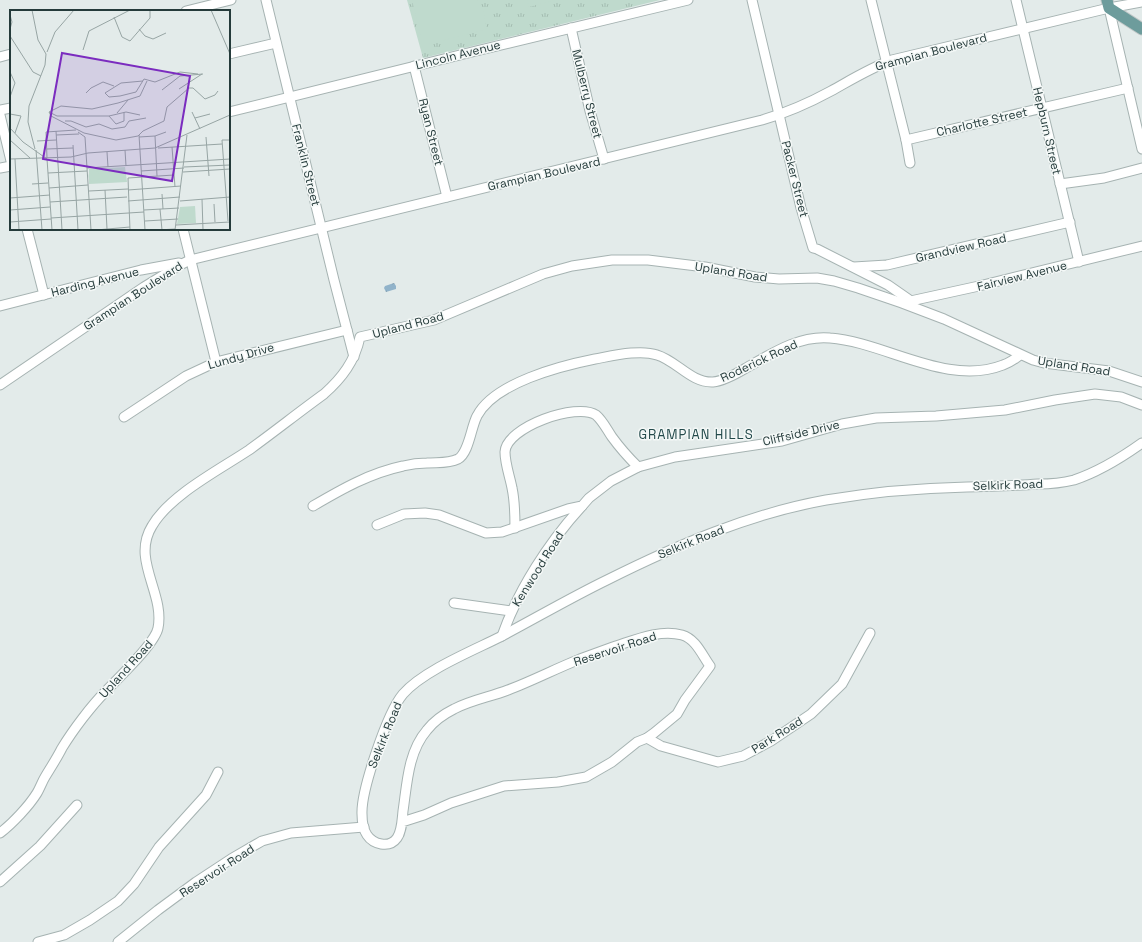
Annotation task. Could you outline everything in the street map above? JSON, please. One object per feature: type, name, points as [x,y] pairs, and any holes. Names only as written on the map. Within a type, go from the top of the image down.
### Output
[{"type":"main road","points":[[1108,4],[1142,29]]},
{"type":"street","points":[[190,10],[231,0]]},
{"type":"street","name":"Franklin Street","points":[[266,0],[347,330]]},
{"type":"street","name":"Lincoln Avenue","points":[[230,112],[688,0]]},
{"type":"street","name":"Packer Street","points":[[752,0],[801,208],[813,248],[888,285],[906,302]]},
{"type":"street","points":[[871,0],[906,140],[910,163]]},
{"type":"street","name":"Hepburn Street","points":[[1016,0],[1079,262]]},
{"type":"street","name":"Grampian Boulevard","points":[[0,385],[139,291],[190,260],[780,115],[818,98],[853,78],[887,62],[910,55],[1022,29],[1108,4],[1142,2]]},
{"type":"street","points":[[1108,4],[1142,149]]},
{"type":"street","name":"Mulberry Street","points":[[571,28],[590,110],[604,159]]},
{"type":"street","points":[[230,54],[276,43]]},
{"type":"street","points":[[0,57],[10,54]]},
{"type":"street","name":"Ryan Street","points":[[414,66],[447,197]]},
{"type":"street","name":"Charlotte Street","points":[[906,140],[1128,88]]},
{"type":"street","points":[[0,110],[10,108]]},
{"type":"street","points":[[0,115],[10,158]]},
{"type":"street","points":[[0,168],[10,166]]},
{"type":"street","points":[[1060,184],[1104,178],[1142,168]]},
{"type":"street","name":"Grandview Road","points":[[851,267],[887,265],[1070,222]]},
{"type":"street","points":[[28,230],[44,295]]},
{"type":"street","points":[[183,230],[216,362]]},
{"type":"street","name":"Fairview Avenue","points":[[906,302],[965,290],[1142,246]]},
{"type":"street","name":"Harding Avenue","points":[[0,306],[141,270],[190,260]]},
{"type":"street","name":"Upland Road","points":[[0,833],[16,818],[37,793],[68,739],[100,696],[143,652],[157,633],[158,609],[147,568],[144,550],[146,536],[155,520],[168,505],[248,450],[324,394],[349,367],[360,338],[434,320],[543,274],[572,266],[604,261],[648,260],[705,267],[755,277],[779,279],[817,278],[858,288],[906,302],[959,325],[1020,355],[1044,363],[1118,373],[1142,382]]},
{"type":"street","points":[[347,330],[354,357]]},
{"type":"street","name":"Lundy Drive","points":[[124,417],[186,376],[216,362],[347,330]]},
{"type":"street","name":"Roderick Road","points":[[313,506],[344,488],[373,475],[406,465],[443,462],[461,457],[466,448],[477,416],[489,400],[511,386],[536,375],[559,367],[589,360],[626,354],[651,353],[669,361],[699,380],[713,382],[737,374],[765,357],[793,344],[823,337],[848,340],[912,361],[962,371],[998,367],[1008,363],[1020,355]]},
{"type":"street","name":"Cliffside Drive","points":[[582,506],[589,498],[611,481],[638,467],[675,457],[782,441],[842,424],[876,418],[936,416],[1005,410],[1095,394],[1122,396],[1142,405]]},
{"type":"street","points":[[515,528],[514,502],[505,453],[508,442],[514,436],[537,422],[560,414],[584,412],[594,414],[599,418],[612,438],[638,467]]},
{"type":"street","name":"Selkirk Road","points":[[364,827],[362,805],[367,783],[381,740],[402,696],[416,683],[436,670],[578,594],[643,562],[712,532],[762,516],[824,501],[896,491],[925,488],[1014,486],[1069,481],[1091,473],[1109,464],[1142,443]]},
{"type":"street","points":[[377,525],[404,514],[425,513],[439,515],[486,533],[502,532],[568,509],[582,506]]},
{"type":"street","name":"Kenwood Road","points":[[502,636],[512,611],[546,551],[582,506]]},
{"type":"street","points":[[454,603],[512,611]]},
{"type":"street","name":"Park Road","points":[[647,738],[661,746],[718,762],[743,756],[771,741],[811,714],[842,684],[870,632]]},
{"type":"street","name":"Reservoir Road","points":[[118,942],[196,882],[262,841],[291,833],[364,827],[365,832],[370,839],[380,844],[391,844],[396,840],[400,832],[408,779],[416,746],[427,730],[444,715],[471,702],[509,690],[579,660],[632,641],[661,633],[686,636],[693,641],[710,666],[685,700],[677,714],[647,738],[637,742],[612,762],[586,777],[558,782],[504,786],[451,803],[424,815],[402,822]]},
{"type":"street","points":[[38,942],[64,935],[118,901],[134,884],[159,847],[206,795],[218,772]]},
{"type":"street","points":[[0,882],[40,846],[77,806]]},
{"type":"green space","points":[[407,0],[660,0],[423,58]]},
{"type":"green space","points":[[412,0],[477,0],[483,10],[487,29],[429,44],[421,38]]},
{"type":"green space","points":[[527,0],[556,0],[529,7]]},
{"type":"water","points":[[394,283],[396,289],[386,292],[384,288],[385,286]]},
{"type":"district","name":"GRAMPIAN HILLS","points":[[696,434]]}]
